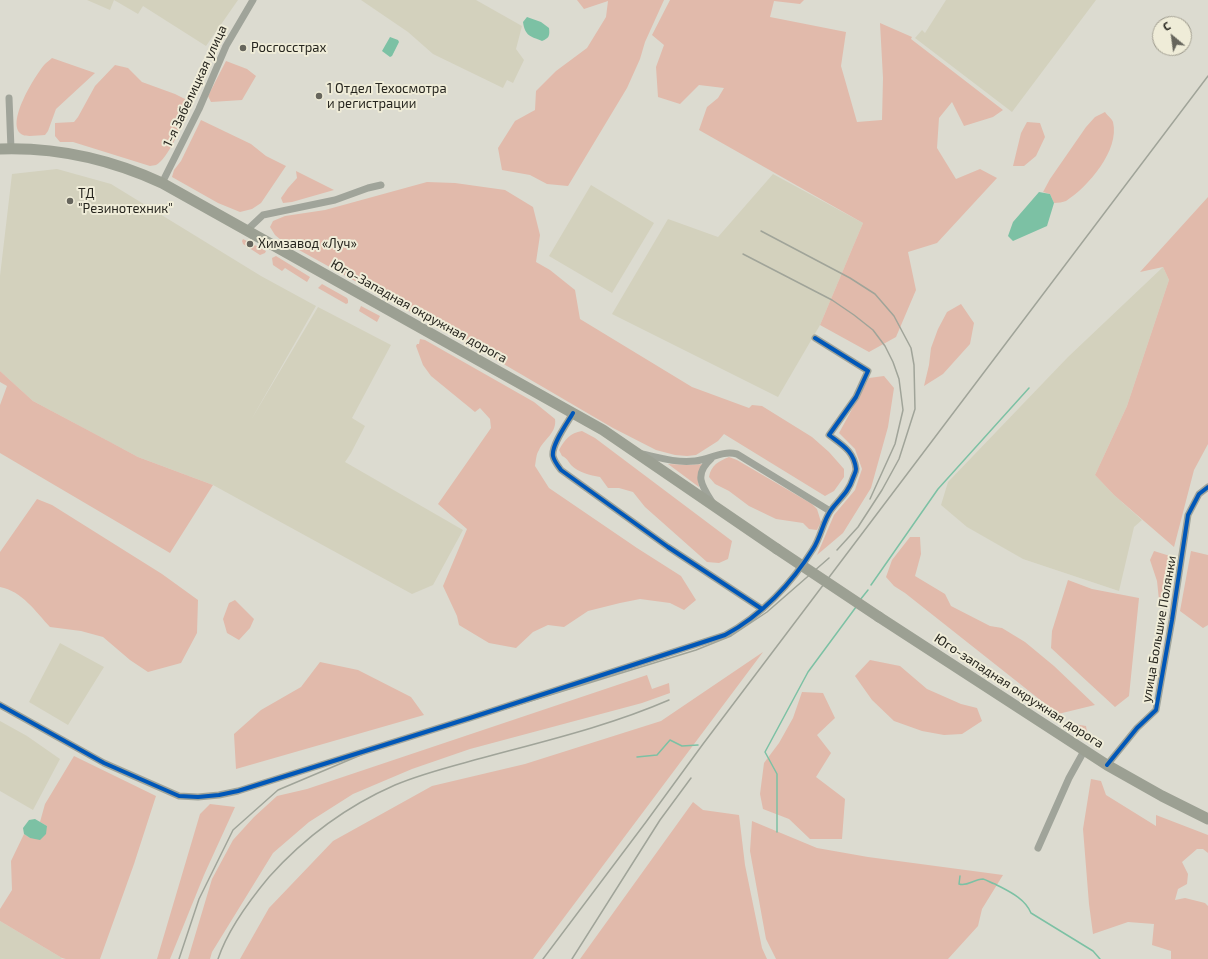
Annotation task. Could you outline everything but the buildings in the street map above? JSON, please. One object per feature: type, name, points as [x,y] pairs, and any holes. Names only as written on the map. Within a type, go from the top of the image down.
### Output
[{"type":"highway","name":"Юго-Западная окружная дорога","points":[[6,149],[38,149],[66,152],[131,170],[162,183],[573,412],[636,452],[778,549]]},
{"type":"highway","name":"Юго-западная окружная дорога","points":[[778,549],[1084,751],[1162,796],[1208,819]]},
{"type":"street","name":"1-я Забелицкая улица","points":[[162,183],[199,109],[226,46],[253,0]]},
{"type":"street","points":[[6,149],[9,98]]},
{"type":"street","points":[[246,231],[263,215],[335,200],[381,185]]},
{"type":"street","points":[[0,705],[104,763],[179,796],[198,797],[219,795],[238,791],[710,640],[739,628],[782,590],[814,548],[830,511],[850,488],[856,471],[852,453],[829,435],[856,397],[868,371],[815,338]]},
{"type":"street","points":[[573,412],[553,450],[554,460],[561,470],[668,547],[762,609]]},
{"type":"street","points":[[636,452],[676,461],[693,461],[712,458],[728,453],[742,457],[830,511]]},
{"type":"street","points":[[712,458],[703,467],[700,480],[703,488],[715,507]]},
{"type":"street","name":"улица Большие Полянки","points":[[1107,765],[1137,728],[1156,710],[1172,620],[1188,515],[1199,494],[1208,487]]},
{"type":"street","points":[[1038,848],[1069,778],[1084,751]]},
{"type":"shaded area","points":[[87,0],[114,0],[110,10]]},
{"type":"shaded area","points":[[114,0],[238,0],[206,46],[143,6],[138,14]]},
{"type":"shaded area","points":[[361,0],[476,0],[522,26],[516,49],[524,60],[513,83],[507,80],[503,88],[433,54],[408,32]]},
{"type":"shaded area","points":[[577,0],[664,0],[645,42],[640,59],[627,88],[568,186],[547,184],[530,175],[502,170],[498,148],[515,121],[535,110],[536,91],[556,71],[587,48],[606,17],[608,1],[584,9]]},
{"type":"shaded area","points":[[670,0],[804,0],[800,4],[774,1],[770,17],[846,32],[841,66],[857,122],[882,120],[883,78],[880,23],[912,37],[911,39],[1003,110],[993,117],[964,126],[952,102],[939,118],[937,148],[956,179],[980,169],[997,178],[937,243],[908,252],[916,290],[896,337],[869,352],[820,325],[863,223],[699,130],[707,107],[718,98],[724,88],[699,85],[680,104],[658,97],[656,67],[664,45],[652,35]]},
{"type":"shaded area","points":[[946,0],[1096,0],[1012,112],[915,38],[922,30],[925,33]]},
{"type":"shaded area","points":[[527,17],[541,22],[549,28],[548,38],[542,41],[527,33],[523,22]]},
{"type":"shaded area","points":[[390,37],[398,40],[399,42],[392,56],[390,57],[382,51]]},
{"type":"shaded area","points":[[52,58],[95,73],[56,109],[48,131],[45,135],[25,136],[18,130],[17,122],[19,111],[35,78],[45,64]]},
{"type":"shaded area","points":[[226,61],[247,69],[256,76],[242,100],[211,102],[208,96]]},
{"type":"shaded area","points":[[115,65],[128,68],[142,82],[185,99],[186,112],[179,132],[170,149],[156,165],[150,166],[73,142],[60,142],[55,136],[55,123],[74,122],[95,86]]},
{"type":"shaded area","points":[[1105,112],[1113,122],[1114,133],[1112,144],[1107,156],[1084,187],[1075,195],[1066,201],[1054,203],[1050,194],[1043,192],[1050,179],[1086,127],[1095,117]]},
{"type":"shaded area","points":[[201,120],[251,144],[266,156],[286,166],[261,203],[252,209],[240,212],[218,203],[172,177],[174,170],[181,161]]},
{"type":"shaded area","points":[[1027,122],[1040,123],[1045,137],[1036,156],[1024,166],[1013,166],[1021,133]]},
{"type":"shaded area","points":[[57,169],[111,184],[261,276],[316,306],[251,420],[318,307],[391,345],[352,418],[365,426],[345,462],[463,530],[433,585],[412,594],[213,485],[138,457],[33,401],[0,371],[0,276],[12,174]]},
{"type":"shaded area","points":[[296,171],[334,190],[292,202],[283,203],[281,198],[297,178]]},
{"type":"shaded area","points":[[773,174],[863,223],[820,325],[778,397],[612,314],[668,219],[718,237]]},
{"type":"shaded area","points":[[427,182],[455,183],[505,190],[533,207],[540,235],[536,262],[550,270],[575,290],[580,319],[692,387],[749,408],[752,405],[762,406],[812,437],[829,452],[844,469],[844,477],[834,491],[825,496],[724,434],[718,441],[696,455],[675,455],[656,450],[613,428],[483,352],[281,240],[275,235],[270,227],[273,221],[285,216],[325,210]]},
{"type":"shaded area","points":[[591,185],[654,223],[612,293],[549,256]]},
{"type":"shaded area","points":[[1039,192],[1050,194],[1054,203],[1047,226],[1013,241],[1008,236],[1013,222]]},
{"type":"shaded area","points":[[1208,197],[1208,444],[1194,470],[1174,547],[1114,495],[1095,475],[1127,406],[1169,280],[1163,267],[1140,272]]},
{"type":"shaded area","points":[[243,239],[266,251],[265,253],[260,255],[243,244]]},
{"type":"shaded area","points":[[276,256],[310,277],[307,282],[285,268],[282,271],[273,265],[272,258]]},
{"type":"shaded area","points":[[1163,267],[1169,280],[1127,406],[1095,475],[1114,495],[1142,520],[1134,527],[1119,591],[1023,559],[967,527],[941,505],[948,482],[1068,357]]},
{"type":"shaded area","points":[[322,284],[347,298],[348,303],[346,304],[318,288]]},
{"type":"shaded area","points":[[961,304],[974,323],[970,344],[943,374],[924,386],[931,348],[938,329],[947,312]]},
{"type":"shaded area","points":[[361,306],[380,316],[377,322],[359,311]]},
{"type":"shaded area","points":[[420,339],[425,340],[534,402],[555,419],[552,432],[538,452],[535,466],[549,488],[681,576],[696,600],[684,610],[670,603],[640,599],[588,611],[564,627],[548,625],[533,632],[516,648],[489,643],[459,625],[457,616],[443,586],[467,529],[438,504],[491,428],[490,419],[480,408],[475,412],[431,376],[423,365],[416,346],[419,344]]},
{"type":"shaded area","points":[[0,371],[33,401],[138,457],[213,485],[170,553],[0,453],[0,405],[7,386],[0,382]]},
{"type":"shaded area","points":[[884,376],[894,388],[888,427],[871,488],[843,533],[817,555],[834,515],[855,490],[862,469],[855,449],[839,433],[869,378]]},
{"type":"shaded area","points":[[582,431],[595,438],[732,541],[728,559],[719,563],[707,562],[645,507],[633,492],[619,488],[608,488],[600,477],[581,472],[574,468],[562,456],[559,450],[568,437],[574,433]]},
{"type":"shaded area","points":[[729,457],[737,460],[812,504],[817,509],[821,522],[817,530],[809,529],[803,523],[776,519],[749,506],[729,491],[715,484],[709,477],[712,469],[719,462]]},
{"type":"shaded area","points":[[668,464],[702,464],[698,481],[699,487]]},
{"type":"shaded area","points":[[37,499],[52,505],[162,574],[198,600],[197,633],[181,663],[148,672],[130,660],[103,637],[81,631],[50,627],[22,597],[8,589],[0,587],[0,552]]},
{"type":"shaded area","points":[[910,537],[920,537],[921,554],[915,576],[945,594],[951,606],[990,626],[1002,628],[1025,642],[1054,666],[1095,705],[1058,714],[905,593],[894,586],[886,577],[892,560]]},
{"type":"shaded area","points":[[1154,551],[1170,556],[1176,566],[1168,605],[1159,600],[1157,581],[1150,560]]},
{"type":"shaded area","points":[[1191,551],[1208,555],[1208,625],[1203,628],[1180,611]]},
{"type":"shaded area","points":[[1068,580],[1092,589],[1139,598],[1129,696],[1115,707],[1051,648],[1052,631]]},
{"type":"shaded area","points":[[235,600],[254,619],[250,628],[239,640],[227,633],[223,619],[229,603]]},
{"type":"shaded area","points":[[60,643],[104,667],[68,725],[29,702]]},
{"type":"shaded area","points":[[763,652],[533,959],[240,959],[269,908],[333,841],[432,786],[525,764],[661,721]]},
{"type":"shaded area","points":[[870,660],[900,666],[927,689],[961,704],[977,708],[982,721],[962,734],[944,735],[922,731],[894,721],[872,700],[855,676]]},
{"type":"shaded area","points":[[320,662],[358,670],[411,697],[424,715],[236,769],[234,734],[261,710],[301,687]]},
{"type":"shaded area","points":[[647,675],[652,689],[669,683],[670,693],[642,703],[470,749],[412,769],[353,794],[309,822],[273,853],[212,952],[210,959],[188,959],[212,879],[233,840],[254,817],[277,796],[307,789]]},
{"type":"shaded area","points":[[802,692],[823,693],[835,718],[817,735],[831,753],[816,777],[845,799],[842,839],[810,839],[789,819],[763,809],[760,794],[764,763],[779,743],[793,718]]},
{"type":"shaded area","points":[[0,721],[27,736],[60,759],[33,810],[0,791]]},
{"type":"shaded area","points":[[1074,724],[1086,726],[1087,732],[1093,735],[1092,737],[1083,739],[1074,733],[1074,727],[1069,729],[1068,725]]},
{"type":"shaded area","points":[[74,756],[156,796],[134,864],[100,959],[62,958],[0,921],[0,909],[12,890],[11,861],[24,834],[30,838],[47,826],[40,822],[45,804]]},
{"type":"shaded area","points":[[1091,779],[1101,781],[1106,795],[1156,826],[1156,815],[1208,835],[1208,853],[1203,849],[1197,849],[1182,862],[1188,874],[1187,884],[1178,889],[1175,900],[1185,898],[1205,903],[1208,906],[1208,959],[1171,959],[1171,951],[1152,945],[1154,924],[1128,922],[1093,934],[1083,829]]},
{"type":"shaded area","points":[[693,802],[703,810],[739,815],[745,865],[762,948],[767,959],[580,959]]},
{"type":"shaded area","points":[[210,804],[235,807],[204,875],[170,959],[157,959],[200,814]]},
{"type":"shaded area","points":[[35,819],[47,826],[46,834],[40,840],[30,838],[24,834],[23,828],[29,820]]},
{"type":"shaded area","points":[[752,821],[817,848],[868,857],[1003,875],[982,909],[978,926],[948,959],[776,959],[766,939],[750,851]]},
{"type":"shaded area","points":[[0,921],[62,958],[0,959]]},
{"type":"waterway","points":[[871,585],[938,489],[1029,388]]},
{"type":"waterway","points":[[860,600],[868,590]]},
{"type":"waterway","points":[[777,832],[777,774],[765,752],[808,672],[856,607]]},
{"type":"waterway","points":[[637,757],[657,755],[670,740],[682,746],[698,745]]},
{"type":"waterway","points":[[960,876],[959,884],[962,885],[983,879],[1011,892],[1025,903],[1031,913],[1093,951],[1100,959]]},
{"type":"railway","points":[[543,959],[703,744],[1208,76]]},
{"type":"railway","points":[[761,231],[850,278],[875,294],[894,316],[911,348],[914,365],[915,409],[899,459],[882,490],[858,527],[837,550]]},
{"type":"railway","points":[[743,254],[832,300],[873,330],[885,346],[899,379],[903,410],[895,444],[870,499]]},
{"type":"railway","points":[[179,959],[199,899],[233,830],[278,790],[375,749],[696,650],[731,636],[767,612],[829,558]]},
{"type":"railway","points":[[218,959],[233,926],[254,896],[282,863],[327,824],[377,793],[416,777],[600,725],[623,718],[669,700]]},
{"type":"railway","points":[[572,959],[660,820],[691,778]]},
{"type":"cycle path","points":[[0,705],[104,763],[179,796],[198,797],[219,795],[238,791],[470,718],[725,635],[751,618],[775,598],[805,562],[816,544],[828,514],[849,488],[856,471],[855,463],[850,453],[843,445],[829,435],[856,397],[868,371],[815,338]]},
{"type":"cycle path","points":[[573,413],[557,440],[553,451],[554,460],[561,470],[668,547],[762,609]]},
{"type":"cycle path","points":[[1107,765],[1137,728],[1156,710],[1172,620],[1188,515],[1199,494],[1208,487]]},
{"type":"place","name":"Росгосстрах","points":[[243,48]]},
{"type":"place","name":"1 Отдел Техосмотра и регистрации","points":[[319,96]]},
{"type":"place","name":"ТД \"Резинотехник\"","points":[[70,201]]},
{"type":"place","name":"Химзавод «Луч»","points":[[250,244]]}]
